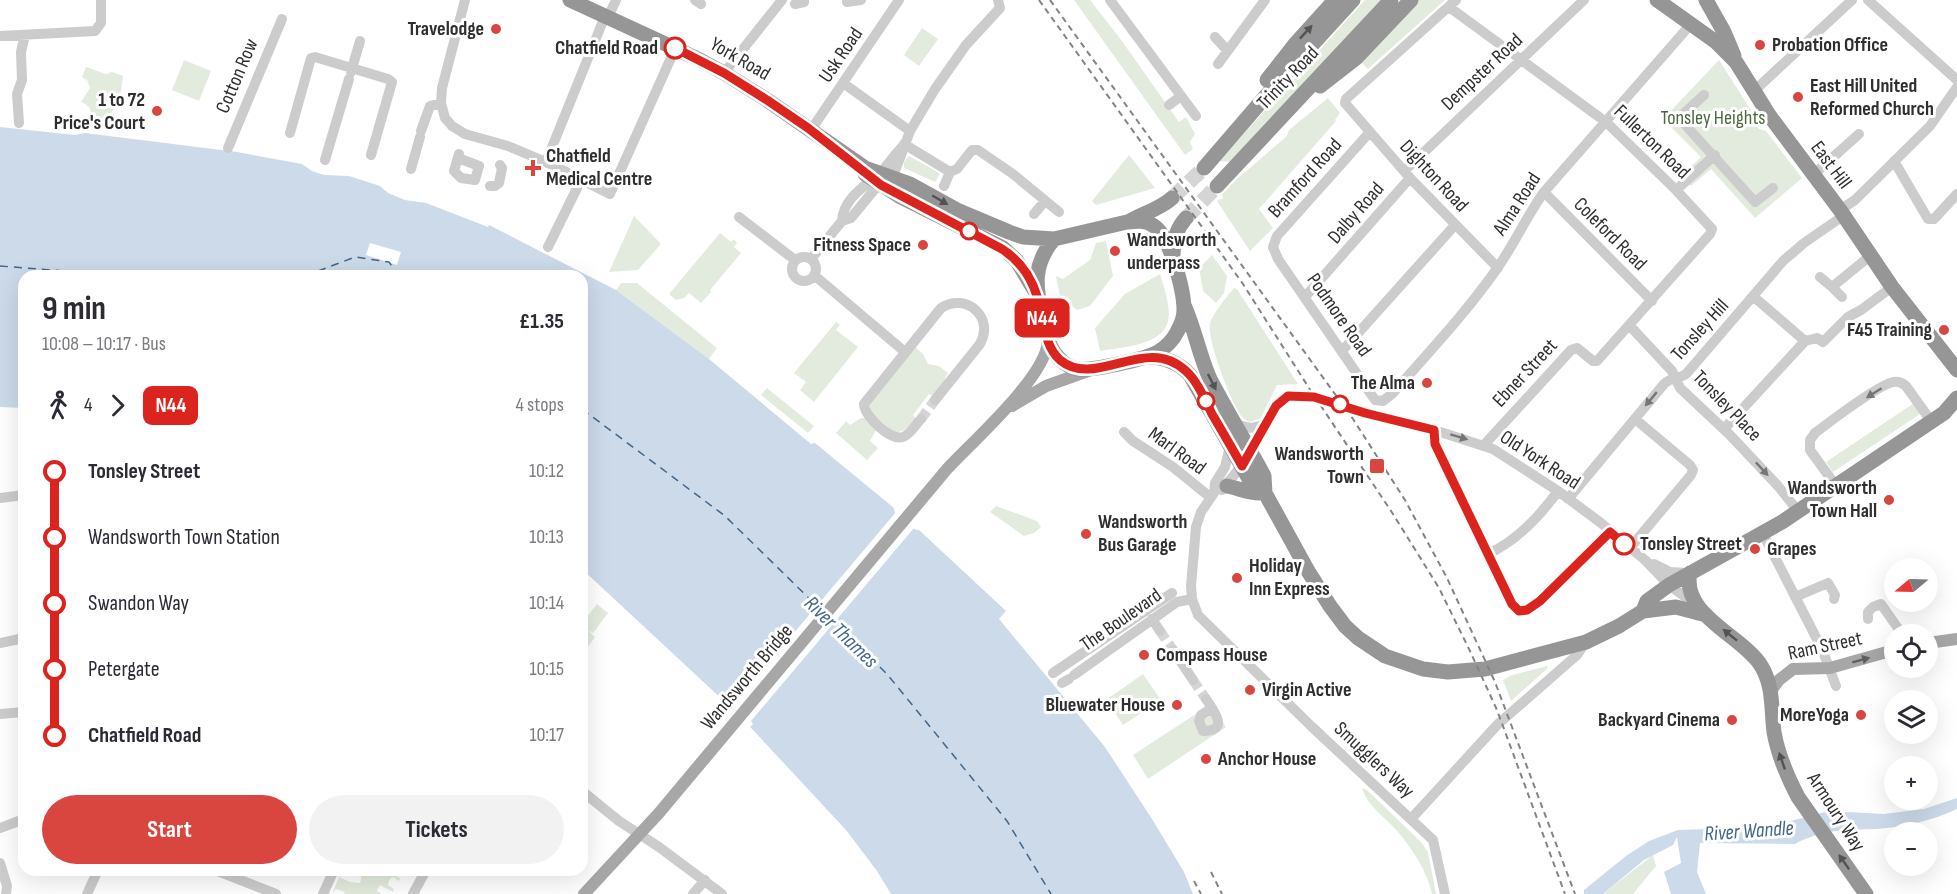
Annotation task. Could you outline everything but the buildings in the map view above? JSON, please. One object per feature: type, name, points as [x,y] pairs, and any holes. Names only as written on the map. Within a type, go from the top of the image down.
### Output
[{"type":"highway","name":"York Road","points":[[570,0],[675,48],[724,73],[767,100],[880,179],[1009,253],[1022,267],[1037,295]]},
{"type":"highway","points":[[1222,148],[1247,108],[1296,43],[1335,0]]},
{"type":"highway","name":"Trinity Road","points":[[1204,168],[1353,0]]},
{"type":"highway","name":"Trinity Road","points":[[1217,186],[1391,0]]},
{"type":"highway","points":[[1295,102],[1356,58],[1412,0]]},
{"type":"highway","points":[[1706,0],[1724,32],[1736,62]]},
{"type":"highway","name":"East Hill","points":[[1669,3],[1736,62],[1768,115],[1955,371]]},
{"type":"highway","name":"York Road","points":[[880,179],[910,184],[959,211],[1023,237],[1054,239]]},
{"type":"highway","points":[[1127,222],[1141,213],[1160,207],[1172,198]]},
{"type":"highway","points":[[1174,264],[1174,243],[1181,223],[1186,218]]},
{"type":"highway","points":[[1184,305],[1183,318],[1175,336],[1160,350],[1144,357],[1093,369],[1079,369],[1067,365],[1056,356],[1048,342],[1037,295],[1038,265],[1054,239],[1127,222],[1146,222],[1156,227],[1169,246],[1184,305],[1192,323],[1201,356],[1235,424],[1247,459]]},
{"type":"highway","points":[[1144,357],[1163,358],[1185,370],[1195,383],[1230,446],[1264,476],[1265,493],[1330,606],[1345,626],[1358,638],[1385,656],[1423,669],[1458,671],[1485,669],[1586,642],[1611,631],[1642,611],[1676,607],[1701,610]]},
{"type":"highway","points":[[1642,611],[1647,601],[1669,585],[1763,534],[1944,415],[1957,398]]},
{"type":"highway","points":[[1217,492],[1238,487],[1252,493],[1265,493]]},
{"type":"highway","points":[[1690,573],[1689,587],[1701,610]]},
{"type":"highway","name":"Armoury Way","points":[[1701,610],[1754,655],[1766,673],[1771,691],[1774,731],[1783,764],[1798,797],[1864,893]]},
{"type":"main road","points":[[1008,408],[1044,360],[1048,342]]},
{"type":"main road","points":[[1008,408],[1046,386],[1093,369]]},
{"type":"main road","name":"Wandsworth Bridge","points":[[584,894],[659,813],[960,454],[1008,408]]},
{"type":"main road","points":[[1938,641],[1957,639]]},
{"type":"main road","name":"Ram Street","points":[[1771,691],[1779,680],[1793,669],[1830,668],[1884,654]]},
{"type":"street","points":[[0,36],[94,32],[101,23],[101,0]]},
{"type":"street","points":[[465,0],[444,77],[441,103],[445,118],[452,126],[461,147],[479,166],[478,174],[482,183]]},
{"type":"street","points":[[546,162],[607,16],[616,0]]},
{"type":"street","points":[[724,73],[782,0]]},
{"type":"street","name":"Usk Road","points":[[847,2],[861,0]]},
{"type":"street","name":"Usk Road","points":[[811,130],[899,0]]},
{"type":"street","points":[[1110,0],[1196,116]]},
{"type":"street","points":[[1218,64],[1265,0]]},
{"type":"street","name":"Dempster Road","points":[[1407,175],[1584,0]]},
{"type":"street","points":[[1754,91],[1852,0]]},
{"type":"street","points":[[1868,0],[1957,80]]},
{"type":"street","points":[[811,260],[842,221],[843,211],[863,185],[880,179],[897,167],[910,130],[935,89],[966,45],[1002,3]]},
{"type":"street","name":"Fullerton Road","points":[[1452,3],[1521,60],[1606,122],[1710,226],[1711,231],[1598,361]]},
{"type":"street","name":"Dighton Road","points":[[1452,3],[1346,99],[1346,106],[1407,175],[1498,268]]},
{"type":"street","name":"Cotton Row","points":[[228,148],[282,19]]},
{"type":"street","name":"Alma Road","points":[[1375,400],[1383,400],[1390,396],[1474,299],[1498,268],[1529,212],[1544,192],[1691,24]]},
{"type":"street","points":[[19,123],[17,94],[22,80],[21,52],[25,35]]},
{"type":"street","points":[[1215,37],[1227,50]]},
{"type":"street","points":[[326,160],[360,41]]},
{"type":"street","points":[[461,147],[508,146],[610,194],[675,48]]},
{"type":"street","points":[[290,133],[311,58],[315,57],[351,74],[388,79],[392,82],[371,155]]},
{"type":"street","points":[[843,83],[910,130]]},
{"type":"street","name":"Tonsley Hill","points":[[1568,499],[1635,419],[1672,379],[1687,373],[1794,251],[1841,213],[1930,126],[1957,87]]},
{"type":"street","points":[[1704,95],[1679,118],[1715,155],[1755,202],[1773,188]]},
{"type":"street","points":[[1169,105],[1181,96]]},
{"type":"street","points":[[411,169],[430,106],[441,103]]},
{"type":"street","name":"Bramford Road","points":[[1274,249],[1277,236],[1370,133]]},
{"type":"street","points":[[1813,175],[1858,134]]},
{"type":"street","points":[[904,144],[950,171],[957,169],[972,150],[978,150],[1014,175],[1059,212]]},
{"type":"street","points":[[461,147],[454,171],[457,176],[495,186],[499,183],[502,168],[500,165]]},
{"type":"street","points":[[1676,190],[1715,155]]},
{"type":"street","points":[[1894,161],[1928,219],[1934,219],[1957,195]]},
{"type":"street","points":[[944,186],[950,171]]},
{"type":"street","name":"Dalby Road","points":[[1305,297],[1407,175]]},
{"type":"street","points":[[548,248],[581,180]]},
{"type":"street","name":"Coleford Road","points":[[1544,192],[1652,301]]},
{"type":"street","points":[[1034,214],[1045,201]]},
{"type":"street","points":[[739,217],[795,260]]},
{"type":"street","points":[[1342,351],[1455,225]]},
{"type":"street","name":"Podmore Road","points":[[1274,249],[1375,400]]},
{"type":"street","points":[[1832,287],[1870,256]]},
{"type":"street","points":[[801,257],[811,260],[815,268],[814,275],[806,280],[796,278],[792,271],[795,260],[801,257]]},
{"type":"street","points":[[814,275],[904,352]]},
{"type":"street","points":[[1820,277],[1842,297]]},
{"type":"street","points":[[1724,429],[1805,341],[1817,338],[1823,342],[1848,317],[1892,287]]},
{"type":"street","points":[[1754,297],[1805,341]]},
{"type":"street","points":[[921,419],[907,435],[896,437],[890,435],[868,416],[863,408],[865,400],[945,305],[964,302],[979,312],[985,326],[983,339],[935,400]]},
{"type":"street","name":"Tonsley Place","points":[[1630,326],[1667,365],[1672,379],[1680,388],[1724,429],[1778,486],[1798,511]]},
{"type":"street","name":"Ebner Street","points":[[1484,445],[1571,350],[1577,348],[1593,361],[1598,361]]},
{"type":"street","points":[[1836,486],[1810,450],[1809,443],[1815,433],[1872,394],[1895,382],[1906,386],[1944,415]]},
{"type":"street","points":[[1247,459],[1282,399],[1288,396],[1304,396]]},
{"type":"street","name":"Old York Road","points":[[1365,413],[1484,445],[1558,491],[1648,563],[1669,585]]},
{"type":"street","points":[[1630,548],[1693,470],[1635,419]]},
{"type":"street","points":[[1235,424],[1251,428],[1267,424]]},
{"type":"street","points":[[1434,430],[1435,444],[1516,609],[1522,611],[1540,601],[1610,532]]},
{"type":"street","name":"Marl Road","points":[[1124,432],[1133,441],[1173,467],[1217,492]]},
{"type":"street","name":"Smugglers Way","points":[[1217,492],[1215,483],[1228,460],[1230,446]]},
{"type":"street","name":"Smugglers Way","points":[[1247,459],[1201,512],[1196,527],[1191,586],[1192,599],[1198,615],[1352,766],[1433,840],[1445,894]]},
{"type":"street","points":[[1488,554],[1505,544],[1538,516],[1558,491]]},
{"type":"street","points":[[0,498],[18,496]]},
{"type":"street","points":[[1763,534],[1830,668],[1836,686]]},
{"type":"street","points":[[1648,563],[1653,563],[1670,572],[1690,573]]},
{"type":"street","points":[[1795,597],[1828,583],[1835,596],[1834,599]]},
{"type":"street","name":"Armoury Way","points":[[1669,585],[1701,610]]},
{"type":"street","points":[[1053,673],[1173,593]]},
{"type":"street","name":"The Boulevard","points":[[1068,679],[1177,602],[1192,599]]},
{"type":"street","points":[[1868,619],[1868,612],[1881,604],[1895,624]]},
{"type":"street","points":[[1152,619],[1160,631]]},
{"type":"street","points":[[0,643],[18,639]]},
{"type":"street","name":"Smugglers Way","points":[[1411,819],[1498,724],[1562,669],[1577,655],[1586,642]]},
{"type":"street","points":[[1173,650],[1193,680]]},
{"type":"street","points":[[0,714],[18,712]]},
{"type":"street","points":[[588,796],[619,821],[722,894]]},
{"type":"street","points":[[0,828],[18,821]]},
{"type":"street","points":[[0,863],[7,886],[6,894]]},
{"type":"street","points":[[87,894],[95,876]]},
{"type":"street","points":[[231,876],[276,894]]},
{"type":"street","points":[[244,881],[246,876]]},
{"type":"street","points":[[323,894],[331,876]]},
{"type":"street","points":[[413,894],[423,876]]},
{"type":"street","points":[[693,894],[705,880]]},
{"type":"green space","points":[[1074,0],[1090,0],[1179,122],[1186,117],[1195,134],[1190,142],[1193,149],[1185,155]]},
{"type":"green space","points":[[1365,0],[1385,0],[1231,162],[1219,161]]},
{"type":"green space","points":[[1417,0],[1445,0],[1368,69],[1361,62]]},
{"type":"green space","points":[[922,28],[938,39],[919,66],[904,55]]},
{"type":"green space","points":[[184,60],[211,71],[199,101],[172,90]]},
{"type":"green space","name":"Tonsley Heights","points":[[1719,60],[1754,115],[1753,122],[1759,129],[1766,131],[1802,178],[1755,218],[1711,169],[1691,186],[1681,176],[1701,157],[1663,119]]},
{"type":"green space","points":[[86,67],[106,74],[112,72],[123,76],[121,91],[105,128],[89,118],[90,108],[81,102],[90,88],[87,80],[82,77]]},
{"type":"green space","points":[[1328,98],[1340,113],[1336,121],[1259,209],[1273,228],[1250,251],[1217,201],[1223,198],[1222,195],[1237,179],[1287,136],[1289,130]]},
{"type":"green space","points":[[1129,155],[1155,188],[1096,205],[1092,201]]},
{"type":"green space","points":[[909,156],[940,174],[935,182],[904,168],[904,162]]},
{"type":"green space","points":[[634,216],[661,244],[638,270],[609,272]]},
{"type":"green space","points":[[720,233],[731,242],[734,239],[737,243],[734,247],[741,253],[701,303],[689,293],[684,298],[676,300],[669,294]]},
{"type":"green space","points":[[1106,241],[1113,276],[1090,306],[1077,310],[1060,296],[1056,276],[1063,279],[1090,260],[1096,243]]},
{"type":"green space","points":[[1212,255],[1227,276],[1224,293],[1216,303],[1203,291],[1199,268]]},
{"type":"green space","points":[[1160,274],[1169,315],[1167,325],[1161,333],[1142,343],[1100,351],[1095,328],[1125,294]]},
{"type":"green space","points":[[621,283],[637,283],[717,348],[709,359],[616,290]]},
{"type":"green space","points":[[1234,288],[1237,289],[1298,384],[1277,385],[1261,418],[1250,422],[1243,418],[1232,399],[1216,356],[1210,331],[1210,323],[1214,315]]},
{"type":"green space","points":[[836,322],[840,325],[836,330],[858,347],[814,402],[800,390],[806,382],[794,373]]},
{"type":"green space","points":[[914,346],[923,354],[928,364],[939,366],[948,373],[945,382],[933,396],[929,394],[913,415],[916,418],[911,424],[904,430],[894,433],[870,415],[869,400]]},
{"type":"green space","points":[[767,388],[814,426],[808,433],[761,395]]},
{"type":"green space","points":[[1914,403],[1920,414],[1833,472],[1826,462]]},
{"type":"green space","points":[[865,418],[876,430],[870,441],[878,448],[867,460],[836,433],[846,421],[850,425]]},
{"type":"green space","points":[[996,506],[1037,521],[1041,527],[1034,533],[1024,536],[990,512]]},
{"type":"green space","points":[[597,604],[608,613],[593,633],[588,630],[588,615]]},
{"type":"green space","points":[[588,630],[595,637],[588,647]]},
{"type":"green space","points":[[1547,666],[1548,668],[1511,701],[1503,680],[1512,675]]},
{"type":"green space","points":[[1143,674],[1161,700],[1123,725],[1106,700]]},
{"type":"green space","points":[[1211,704],[1226,727],[1148,779],[1133,755]]},
{"type":"green space","points":[[1362,788],[1367,790],[1421,842],[1428,852],[1436,894],[1432,894],[1423,869],[1409,846],[1372,806]]},
{"type":"green space","points":[[1653,855],[1656,866],[1633,894],[1603,894]]},
{"type":"green space","points":[[361,876],[396,876],[400,878],[399,881],[393,877],[389,880],[388,885],[394,889],[393,892],[380,885],[377,891],[382,894],[344,894],[345,892],[336,889],[332,894],[339,877],[360,883]]},
{"type":"water","points":[[0,127],[75,135],[85,133],[237,152],[302,164],[324,175],[349,176],[380,186],[388,193],[405,200],[426,203],[488,227],[489,225],[577,270],[18,270],[18,408],[0,407]]},
{"type":"water","name":"River Thames","points":[[588,276],[616,290],[709,359],[811,444],[815,443],[894,508],[895,513],[914,529],[919,530],[1006,611],[999,619],[1105,747],[1184,872],[1193,894],[891,894],[846,830],[740,716],[588,575]]},
{"type":"water","name":"River Wandle","points":[[1957,798],[1957,809],[1928,820],[1884,822],[1884,828],[1834,831],[1815,835],[1795,844],[1700,843],[1697,872],[1706,894],[1671,894],[1664,872],[1681,863],[1677,837],[1673,845],[1644,860],[1603,894],[1584,894],[1584,890],[1626,856],[1649,841],[1678,830],[1767,827],[1829,811],[1884,814],[1938,810],[1938,804]]},
{"type":"pier","points":[[370,243],[401,252],[397,265],[366,255]]},
{"type":"pier","points":[[897,507],[897,512],[919,527],[917,530],[914,528],[751,721],[753,724],[746,728],[728,708],[730,704],[733,705],[896,512],[894,510]]},
{"type":"ferry route","points":[[321,270],[355,257],[389,262],[395,270]]},
{"type":"ferry route","points":[[0,266],[51,270]]},
{"type":"ferry route","points":[[588,413],[725,516],[822,611]]},
{"type":"ferry route","points":[[830,618],[887,674],[1007,821],[1051,894]]},
{"type":"tunnel","points":[[1172,198],[1204,168]]},
{"type":"tunnel","points":[[1186,218],[1217,186]]},
{"type":"tunnel","points":[[1306,396],[1337,403],[1365,413]]},
{"type":"tunnel","points":[[921,419],[935,400]]},
{"type":"tunnel","points":[[1160,631],[1173,650]]},
{"type":"tunnel","points":[[1193,680],[1206,699]]},
{"type":"railway","points":[[1039,0],[1243,284],[1439,588],[1497,710],[1565,894]]},
{"type":"railway","points":[[1050,0],[1353,419],[1405,500],[1447,578],[1495,682],[1575,894]]},
{"type":"railway","points":[[1211,872],[1222,894]]},
{"type":"railway","points":[[1194,881],[1201,894]]},
{"type":"bus line","name":"N44","points":[[675,48],[724,73],[767,100],[808,128],[871,179],[1014,257],[1026,273],[1037,295],[1048,342],[1056,356],[1067,365],[1079,369],[1093,369],[1144,357],[1156,357],[1181,367],[1195,383],[1242,466],[1276,406],[1282,399],[1293,395],[1314,397],[1365,413],[1434,430],[1435,444],[1512,604],[1519,611],[1527,610],[1540,601],[1610,532],[1624,544]]},
{"type":"place","name":"Travelodge","points":[[496,29]]},
{"type":"place","name":"Probation Office","points":[[1760,45]]},
{"type":"place","name":"Chatfield Road","points":[[675,48]]},
{"type":"place","name":"East Hill United Reformed Church","points":[[1798,97]]},
{"type":"place","name":"1 to 72 Price's Court","points":[[157,111]]},
{"type":"place","name":"Chatfield Medical Centre","points":[[533,168]]},
{"type":"place","name":"Fitness Space","points":[[923,245]]},
{"type":"place","name":"Wandsworth underpass","points":[[1115,251]]},
{"type":"place","name":"F45 Training","points":[[1944,330]]},
{"type":"place","name":"The Alma","points":[[1427,383]]},
{"type":"place","name":"Wandsworth Town","points":[[1377,466]]},
{"type":"place","name":"Wandsworth Town Hall","points":[[1889,500]]},
{"type":"place","name":"Wandsworth Bus Garage","points":[[1086,534]]},
{"type":"place","name":"Tonsley Street","points":[[1624,544]]},
{"type":"place","name":"Grapes","points":[[1755,549]]},
{"type":"place","name":"Holiday Inn Express","points":[[1237,578]]},
{"type":"place","name":"Compass House","points":[[1144,655]]},
{"type":"place","name":"Virgin Active","points":[[1250,690]]},
{"type":"place","name":"Bluewater House","points":[[1177,705]]},
{"type":"place","name":"MoreYoga","points":[[1861,715]]},
{"type":"place","name":"Backyard Cinema","points":[[1732,720]]},
{"type":"place","name":"Anchor House","points":[[1206,759]]}]
